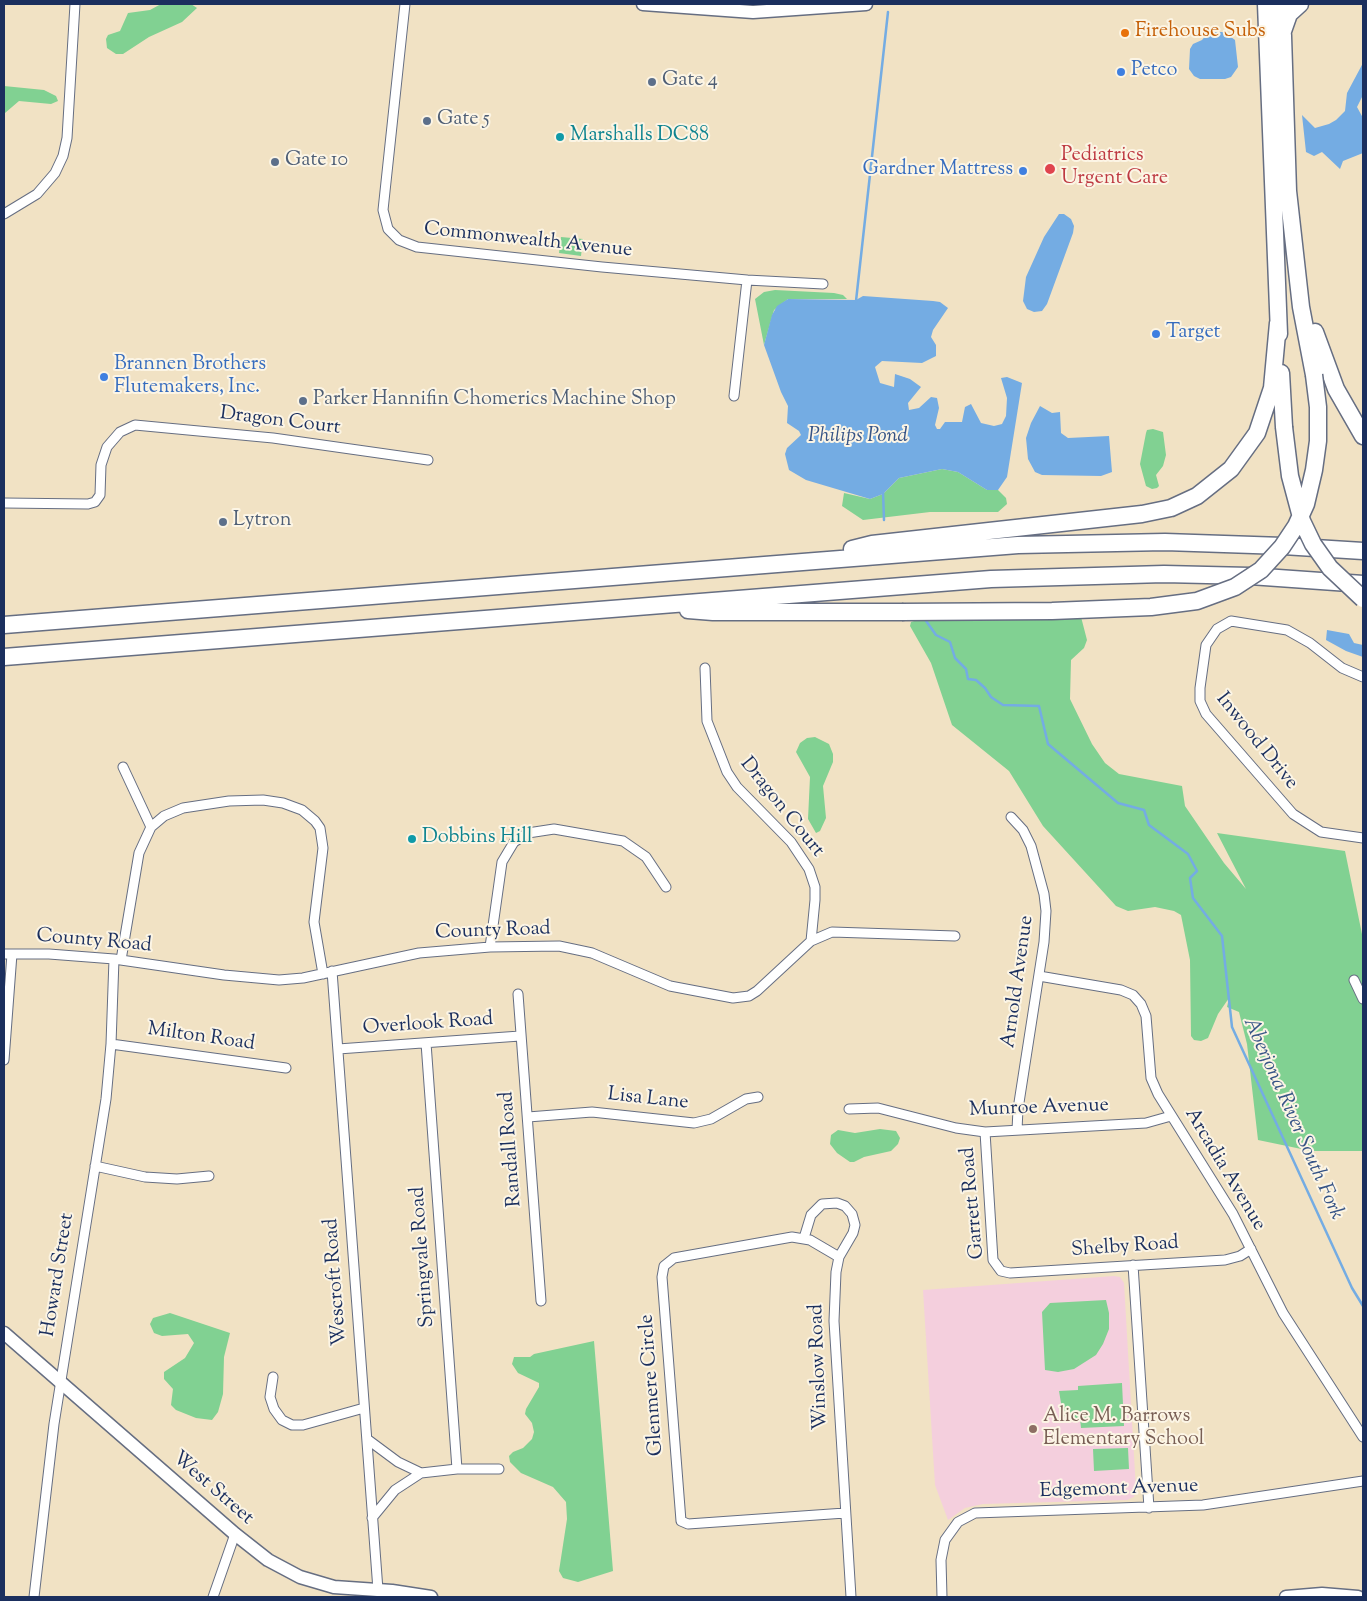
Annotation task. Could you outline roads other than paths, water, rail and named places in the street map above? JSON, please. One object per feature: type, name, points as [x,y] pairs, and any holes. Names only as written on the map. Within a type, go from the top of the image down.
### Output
[{"type":"highway","points":[[1266,4],[1278,323],[1284,426],[1290,476],[1308,533],[1330,568],[1363,599]]},
{"type":"highway","points":[[641,606],[713,612],[1032,612],[1151,607],[1197,601],[1235,587],[1260,570],[1282,548],[1296,526],[1306,504],[1318,441],[1318,407],[1301,307],[1288,192],[1283,36],[1280,4]]},
{"type":"highway","points":[[1283,36],[1287,18],[1300,4]]},
{"type":"highway","points":[[1298,279],[1326,365],[1345,405],[1363,436]]},
{"type":"highway","points":[[807,561],[872,544],[1152,513],[1188,500],[1205,491],[1232,469],[1257,433],[1272,388],[1278,323]]},
{"type":"highway","points":[[4,625],[990,547],[1107,542],[1224,543],[1363,551]]},
{"type":"highway","points":[[4,657],[942,582],[1049,576],[1222,575],[1363,584]]},
{"type":"main road","points":[[643,4],[753,12],[866,4]]},
{"type":"main road","name":"West Street","points":[[4,1333],[262,1556],[292,1574],[347,1593],[378,1590],[431,1597]]},
{"type":"main road","points":[[1286,1597],[1322,1594],[1358,1597]]},
{"type":"street","points":[[4,214],[37,194],[55,174],[63,156],[67,138],[75,4]]},
{"type":"street","name":"Commonwealth Avenue","points":[[405,4],[383,210],[388,228],[398,240],[417,247],[747,280],[823,284]]},
{"type":"street","points":[[734,396],[747,280]]},
{"type":"street","name":"Dragon Court","points":[[4,503],[88,504],[95,502],[100,495],[101,465],[107,447],[120,432],[135,425],[273,438],[428,460]]},
{"type":"street","name":"Inwood Drive","points":[[1363,677],[1342,668],[1310,643],[1287,630],[1272,626],[1231,621],[1217,629],[1206,645],[1200,688],[1200,701],[1206,714],[1293,814],[1321,832],[1363,838]]},
{"type":"street","name":"Dragon Court","points":[[705,668],[707,721],[727,772],[737,787],[794,847],[809,869],[815,887],[811,941]]},
{"type":"street","points":[[123,767],[151,827]]},
{"type":"street","name":"Wescroft Road","points":[[151,827],[172,812],[198,805],[229,800],[263,800],[282,803],[309,815],[320,828],[322,838],[314,922],[328,972],[338,1049],[378,1590]]},
{"type":"street","name":"Arnold Avenue","points":[[1011,817],[1027,838],[1044,894],[1046,921],[1018,1109],[1017,1130]]},
{"type":"street","name":"Howard Street","points":[[34,1597],[60,1382],[106,1099],[118,959],[139,853],[151,827]]},
{"type":"street","points":[[490,947],[502,862],[514,842],[528,833],[554,829],[623,841],[646,857],[666,887]]},
{"type":"street","name":"County Road","points":[[8,954],[64,955],[118,959],[205,973],[267,980],[292,980],[419,953],[490,947],[571,948],[592,953],[670,986],[733,998],[749,996],[757,991],[811,941],[824,934],[841,931],[955,936]]},
{"type":"street","points":[[4,1060],[8,954]]},
{"type":"street","name":"Arcadia Avenue","points":[[1039,976],[1121,990],[1138,999],[1146,1016],[1152,1078],[1171,1116],[1228,1205],[1283,1313],[1363,1437]]},
{"type":"street","points":[[1354,980],[1363,999]]},
{"type":"street","name":"Randall Road","points":[[518,994],[541,1301]]},
{"type":"street","name":"Overlook Road","points":[[338,1049],[520,1036]]},
{"type":"street","name":"Springvale Road","points":[[426,1043],[457,1469]]},
{"type":"street","name":"Milton Road","points":[[111,1044],[286,1068]]},
{"type":"street","name":"Lisa Lane","points":[[528,1116],[592,1112],[694,1122],[711,1119],[746,1099],[758,1097]]},
{"type":"street","name":"Munroe Avenue","points":[[849,1109],[878,1108],[944,1125],[985,1132],[1146,1122],[1171,1116]]},
{"type":"street","name":"Garrett Road","points":[[985,1132],[993,1260],[999,1269]]},
{"type":"street","points":[[95,1166],[146,1177],[178,1179],[209,1176]]},
{"type":"street","name":"Winslow Road","points":[[804,1238],[811,1215],[817,1207],[826,1202],[842,1204],[852,1214],[855,1225],[851,1237],[839,1258],[835,1278],[834,1351],[850,1597]]},
{"type":"street","name":"Glenmere Circle","points":[[804,1238],[784,1238],[679,1257],[670,1260],[664,1266],[662,1277],[680,1517],[682,1522],[688,1524],[845,1513]]},
{"type":"street","points":[[804,1238],[839,1258]]},
{"type":"street","name":"Shelby Road","points":[[999,1269],[1010,1273],[1225,1260],[1240,1256],[1251,1249]]},
{"type":"street","points":[[1133,1266],[1149,1508]]},
{"type":"street","points":[[273,1377],[270,1390],[271,1403],[278,1415],[292,1425],[303,1425],[364,1408]]},
{"type":"street","points":[[366,1439],[398,1462],[421,1472],[457,1469],[499,1469]]},
{"type":"street","points":[[372,1518],[395,1490],[421,1472]]},
{"type":"street","name":"Edgemont Avenue","points":[[942,1597],[943,1547],[951,1530],[969,1515],[981,1511],[1149,1508],[1203,1505],[1363,1481]]},
{"type":"street","points":[[213,1597],[236,1534]]},
{"type":"water","points":[[1224,32],[1235,40],[1238,67],[1231,77],[1225,79],[1200,79],[1194,76],[1189,69],[1190,49],[1193,44],[1202,40],[1207,34]]},
{"type":"water","points":[[1363,63],[1363,95],[1357,107],[1363,118],[1363,153],[1343,161],[1340,169],[1322,152],[1314,156],[1306,152],[1302,115],[1315,128],[1336,120],[1345,111],[1347,93]]},
{"type":"water","points":[[1059,214],[1064,214],[1071,219],[1074,226],[1073,233],[1047,304],[1042,311],[1034,312],[1027,309],[1023,301],[1026,277],[1044,237]]},
{"type":"water","name":"Philips Pond","points":[[863,296],[933,301],[940,302],[948,308],[933,330],[931,337],[936,345],[936,356],[922,363],[882,361],[875,367],[880,383],[894,387],[895,374],[910,379],[921,387],[908,403],[909,410],[919,408],[931,397],[937,398],[939,408],[935,425],[937,429],[940,429],[945,422],[962,422],[965,407],[971,404],[981,423],[994,426],[1002,424],[1006,416],[1007,398],[1001,378],[1007,377],[1022,383],[1007,477],[998,490],[987,490],[958,472],[942,469],[899,478],[883,494],[870,499],[806,480],[789,470],[785,454],[787,448],[801,435],[799,431],[787,423],[788,406],[764,345],[772,315],[777,306],[788,299],[856,300]]},
{"type":"water","points":[[1040,406],[1052,413],[1060,412],[1061,433],[1068,438],[1109,436],[1112,472],[1101,476],[1042,475],[1035,472],[1028,459],[1026,438]]},
{"type":"water","points":[[1327,630],[1349,634],[1354,643],[1363,645],[1363,657],[1346,651],[1326,640]]},
{"type":"waterway","name":"Aberjona River South Fork","points":[[856,301],[888,12]]},
{"type":"waterway","name":"Aberjona River South Fork","points":[[883,492],[884,520]]},
{"type":"waterway","name":"Aberjona River South Fork","points":[[924,618],[936,635],[950,642],[955,658],[966,669],[968,679],[976,680],[991,697],[1003,705],[1039,706],[1048,744],[1118,803],[1144,810],[1149,825],[1188,854],[1197,871],[1190,878],[1193,898],[1222,936],[1232,1027],[1352,1288],[1363,1306]]},
{"type":"place","name":"Firehouse Subs","points":[[1125,33]]},
{"type":"place","name":"Petco","points":[[1121,72]]},
{"type":"place","name":"Gate 4","points":[[652,82]]},
{"type":"place","name":"Gate 5","points":[[427,121]]},
{"type":"place","name":"Marshalls DC88","points":[[560,137]]},
{"type":"place","name":"Gate 10","points":[[275,162]]},
{"type":"place","name":"Pediatrics Urgent Care","points":[[1050,169]]},
{"type":"place","name":"Gardner Mattress","points":[[1023,171]]},
{"type":"place","name":"Target","points":[[1156,334]]},
{"type":"place","name":"Brannen Brothers Flutemakers, Inc.","points":[[104,377]]},
{"type":"place","name":"Parker Hannifin Chomerics Machine Shop","points":[[303,401]]},
{"type":"place","name":"Lytron","points":[[223,522]]},
{"type":"place","name":"Dobbins Hill","points":[[412,839]]},
{"type":"place","name":"Alice M. Barrows Elementary School","points":[[1033,1429]]}]
